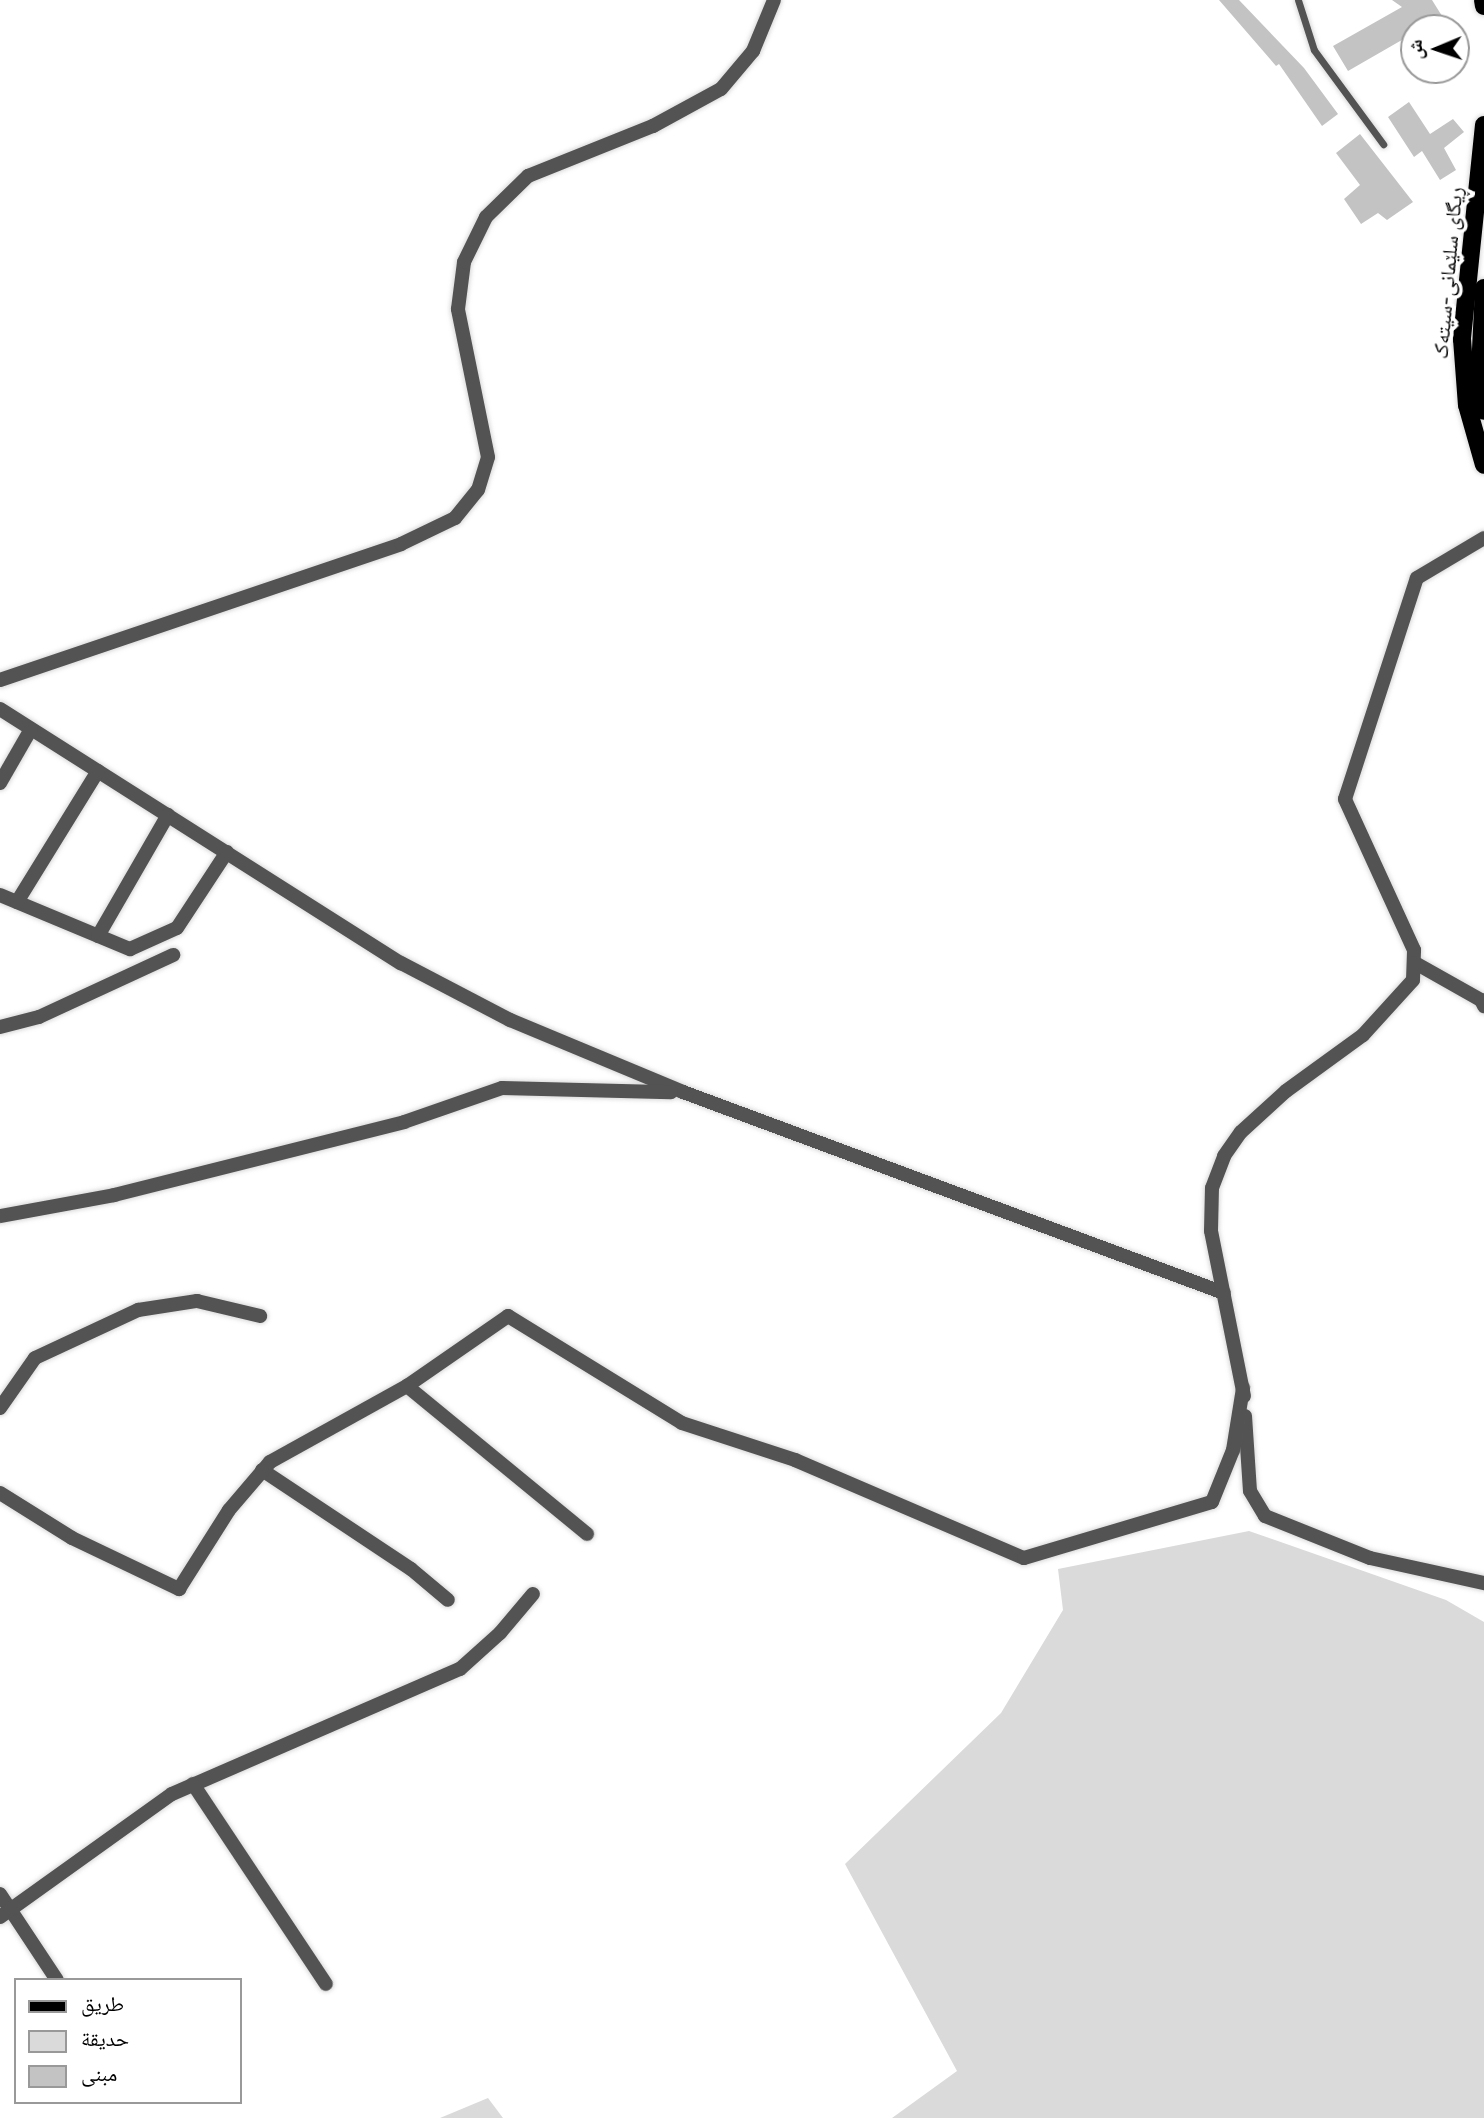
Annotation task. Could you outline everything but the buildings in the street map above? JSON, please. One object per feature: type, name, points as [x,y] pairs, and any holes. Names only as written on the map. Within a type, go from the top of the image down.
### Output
[{"type":"main road","points":[[1483,0],[1484,6]]},
{"type":"main road","name":"ڕیگای سلێمانی-سیتەک","points":[[1484,125],[1483,161],[1462,339],[1467,405],[1484,465]]},
{"type":"main road","name":"ڕیگای سلێمانی-سیتەک","points":[[1484,288],[1480,370],[1484,411]]},
{"type":"street","points":[[0,680],[401,544],[455,518],[478,490],[488,457],[458,309],[464,262],[486,217],[528,176],[653,126],[721,89],[753,51],[774,0]]},
{"type":"street","points":[[1484,538],[1417,578],[1345,799],[1417,964],[1481,1000],[1484,1006]]},
{"type":"street","points":[[0,709],[401,963],[510,1020],[683,1092],[1224,1293]]},
{"type":"street","points":[[0,783],[31,729]]},
{"type":"street","points":[[18,902],[98,771]]},
{"type":"street","points":[[98,936],[168,815]]},
{"type":"street","points":[[0,895],[130,949],[177,928],[227,852]]},
{"type":"street","points":[[0,1027],[38,1017],[173,955]]},
{"type":"street","points":[[1417,964],[1413,980],[1397,1003],[1363,1035],[1260,1113],[1224,1156],[1212,1188],[1209,1216],[1243,1388],[1250,1491],[1265,1516],[1370,1558],[1484,1583]]},
{"type":"street","points":[[0,1216],[114,1195],[404,1122],[502,1088],[683,1092]]},
{"type":"street","points":[[0,1408],[35,1358],[138,1310],[197,1301],[260,1316]]},
{"type":"street","points":[[0,1493],[72,1538],[179,1589],[217,1526],[262,1470],[287,1450],[407,1386],[508,1316],[682,1423],[795,1460],[1024,1558],[1212,1502],[1233,1450],[1243,1388]]},
{"type":"street","points":[[407,1386],[587,1534]]},
{"type":"street","points":[[262,1470],[411,1569],[448,1600]]},
{"type":"street","points":[[5,1913],[193,1784],[337,1726],[460,1669],[487,1646],[533,1594]]},
{"type":"street","points":[[193,1784],[326,1984]]},
{"type":"street","points":[[0,1894],[5,1913],[55,1978]]},
{"type":"lane","points":[[1298,0],[1314,50],[1383,144]]},
{"type":"green space","points":[[1249,1531],[1446,1600],[1484,1622],[1484,2118],[892,2118],[957,2071],[845,1864],[1001,1713],[1063,1610],[1058,1569]]},
{"type":"green space","points":[[488,2098],[503,2118],[440,2118]]}]
